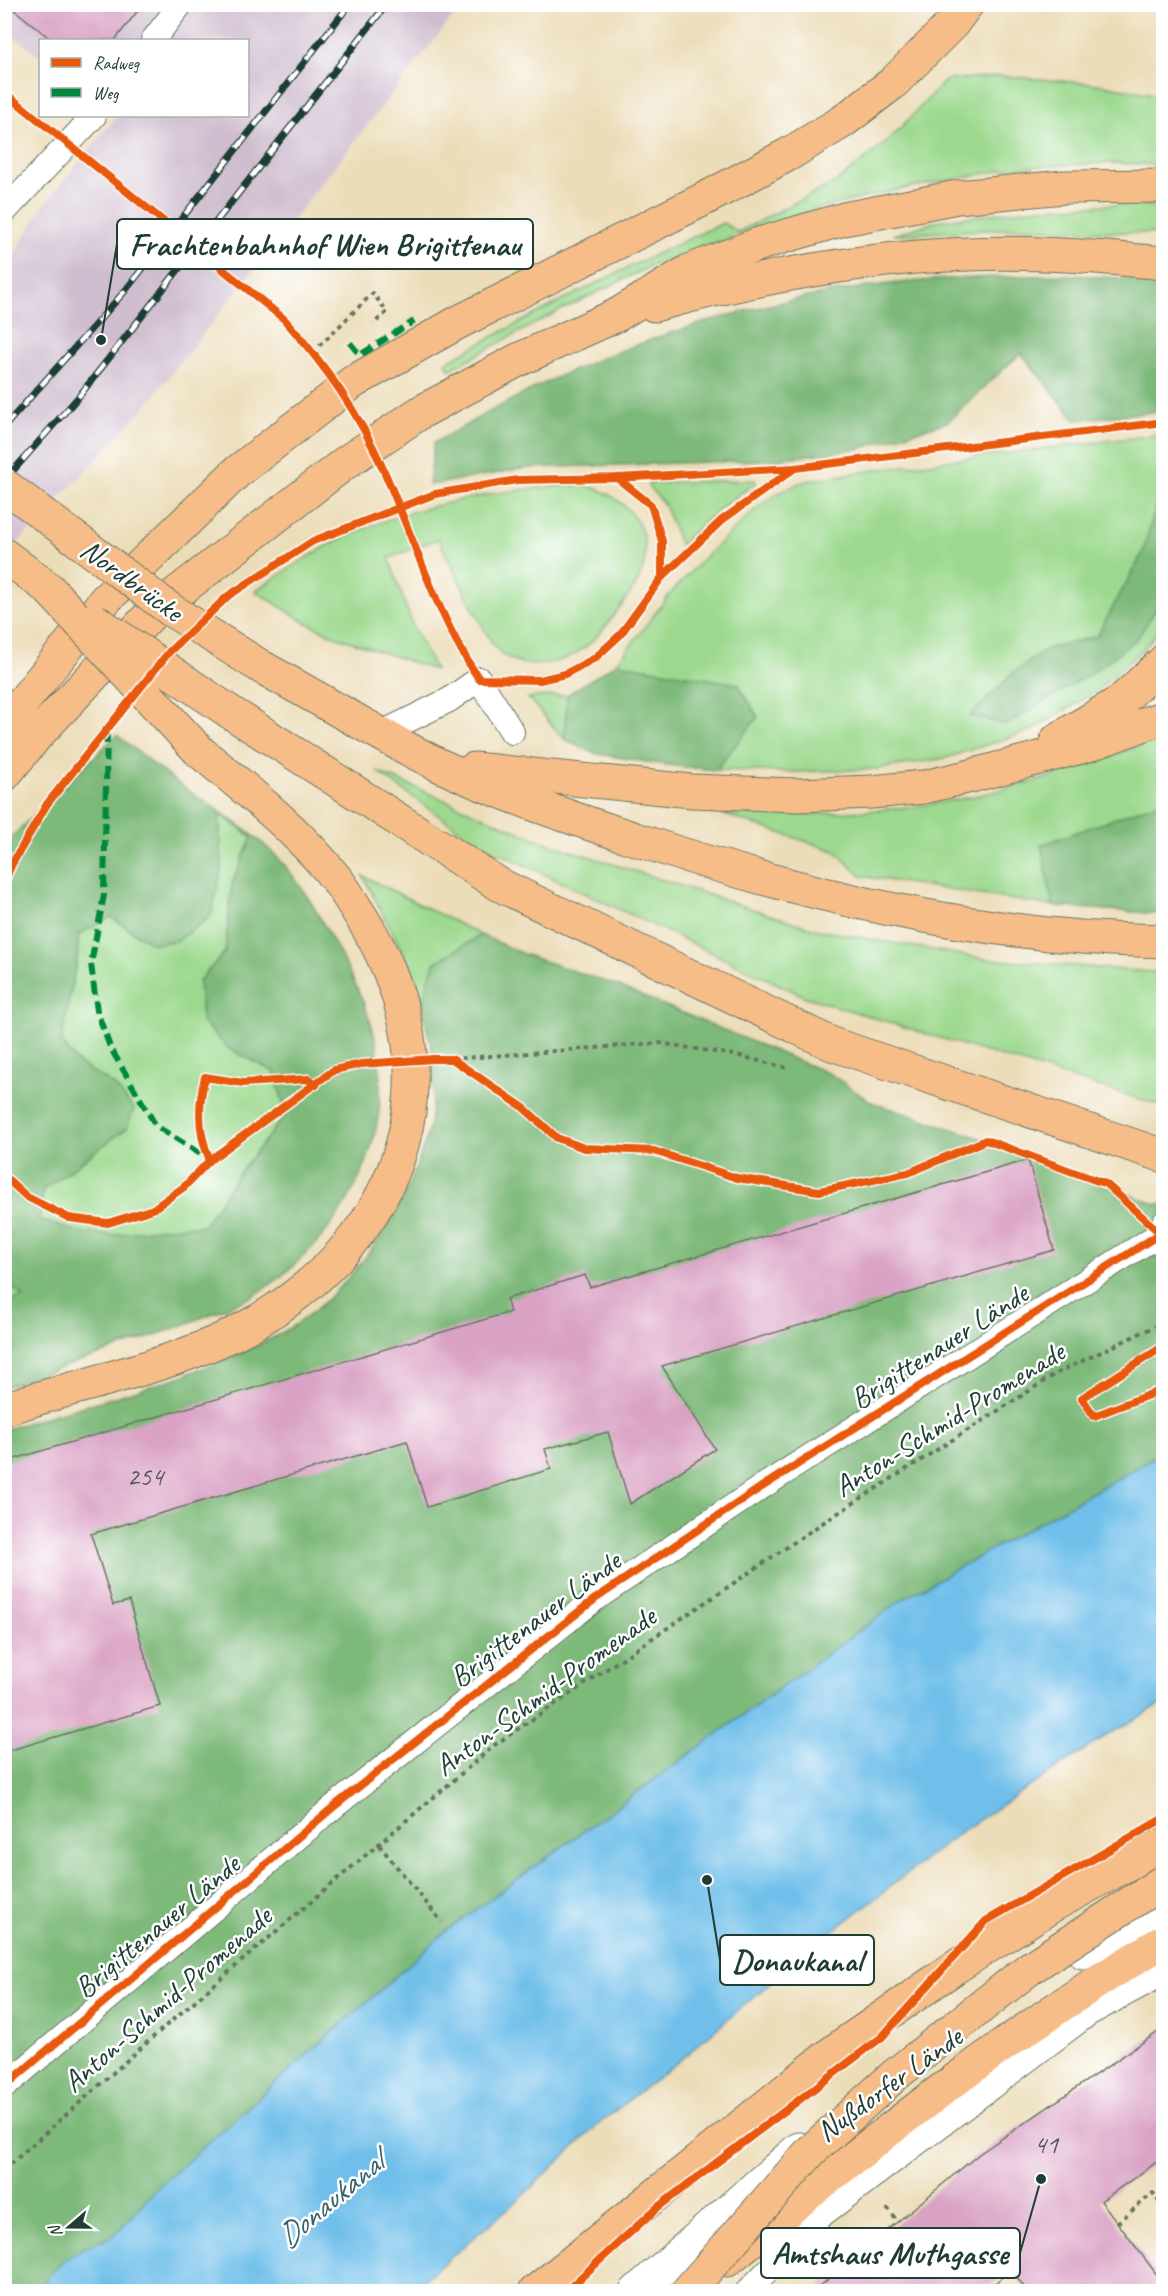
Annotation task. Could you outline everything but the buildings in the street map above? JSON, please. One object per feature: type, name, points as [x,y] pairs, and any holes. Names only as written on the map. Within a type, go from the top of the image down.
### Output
[{"type":"highway","points":[[4,725],[106,599],[237,472],[353,382],[426,341],[789,154],[842,122],[893,83],[951,24],[967,4]]},
{"type":"highway","points":[[4,775],[37,735],[155,610],[345,463],[421,412],[518,360],[617,315],[689,271],[759,244],[844,219],[957,197],[1064,187],[1164,186]]},
{"type":"highway","points":[[617,315],[775,275],[869,261],[970,254],[1091,257],[1164,263]]},
{"type":"highway","name":"Nordbrücke","points":[[4,485],[171,610],[263,668],[440,765],[551,812],[797,889],[915,915],[1023,930],[1129,940],[1164,940]]},
{"type":"highway","name":"Nordbrücke","points":[[4,555],[48,588],[230,711],[500,885],[832,1044],[1164,1156]]},
{"type":"highway","points":[[4,1409],[181,1355],[252,1324],[294,1298],[353,1240],[380,1201],[399,1158],[410,1112],[411,1074],[407,1033],[400,1004],[373,937],[339,882],[306,844],[267,807],[199,751],[48,588]]},
{"type":"highway","points":[[1019,762],[1121,701],[1164,661]]},
{"type":"highway","points":[[440,765],[692,790],[798,795],[871,792],[924,787],[968,777],[1088,745],[1164,717]]},
{"type":"highway","points":[[535,2292],[837,2049],[954,1968],[1053,1905],[1164,1844]]},
{"type":"highway","points":[[688,2292],[811,2151],[895,2075],[1030,1968],[1164,1881]]},
{"type":"highway","points":[[688,2292],[861,2150],[1114,1969],[1164,1941]]},
{"type":"street","name":"Nußdorfer Lände","points":[[636,2292],[794,2153],[1018,1991],[1164,1903]]},
{"type":"lane","points":[[154,39],[181,4]]},
{"type":"lane","points":[[4,212],[93,117]]},
{"type":"lane","points":[[382,734],[448,700],[479,679],[512,732]]},
{"type":"lane","name":"Brigittenauer Lände","points":[[4,2088],[337,1804],[595,1599],[760,1488],[1158,1235],[1164,1223]]},
{"type":"lane","name":"Nußdorfer Lände","points":[[747,2292],[823,2214],[1088,2014],[1164,1973]]},
{"type":"path","points":[[313,352],[373,293],[387,312],[370,326]]},
{"type":"path","points":[[306,344],[320,361]]},
{"type":"path","points":[[447,1059],[659,1043],[740,1056],[797,1071]]},
{"type":"path","points":[[447,1059],[461,1065]]},
{"type":"path","points":[[379,1845],[442,1922]]},
{"type":"path","points":[[1117,2223],[1153,2193],[1164,2209]]},
{"type":"shaded area","points":[[5,5],[462,5],[142,411],[5,556],[5,270],[42,207],[116,117],[249,117],[249,39],[39,39],[39,56],[5,29]]},
{"type":"green space","points":[[1001,76],[1097,84],[1163,96],[1163,165],[1113,163],[1019,167],[902,189],[808,211],[657,263],[553,314],[449,370],[446,362],[618,273],[723,223],[738,232],[836,182],[889,140],[946,80]]},
{"type":"green space","points":[[1133,204],[1163,207],[1163,234],[1020,228],[893,235],[937,221],[1038,208]]},
{"type":"green space","points":[[1073,275],[1163,281],[1163,411],[1075,420],[1021,353],[947,422],[858,449],[770,460],[527,468],[429,485],[434,443],[550,381],[602,358],[674,332],[784,302],[886,284],[992,277]]},
{"type":"green space","points":[[1163,434],[1163,625],[1145,647],[1094,693],[1032,730],[946,758],[877,769],[797,772],[716,770],[659,764],[594,753],[564,739],[528,698],[567,695],[617,663],[670,594],[706,556],[757,508],[777,494],[799,483],[896,467]]},
{"type":"green space","points":[[755,480],[756,483],[716,512],[680,545],[664,504],[648,483]]},
{"type":"green space","points":[[1163,481],[1163,598],[1137,639],[1092,673],[1006,725],[970,716],[1012,674],[1046,649],[1097,636],[1143,552]]},
{"type":"green space","points":[[584,485],[611,496],[632,514],[644,539],[645,553],[643,568],[636,583],[608,624],[589,644],[565,659],[530,664],[508,658],[499,651],[476,614],[438,539],[389,558],[412,624],[435,670],[337,637],[305,622],[255,591],[333,543],[401,516],[493,494],[554,486]]},
{"type":"green space","points":[[617,663],[738,684],[758,717],[716,770],[659,764],[594,753],[564,739],[567,695]]},
{"type":"green space","points":[[117,735],[171,778],[257,838],[280,860],[295,879],[334,943],[365,1006],[377,1047],[380,1084],[377,1120],[369,1155],[355,1187],[336,1218],[313,1246],[287,1271],[254,1295],[209,1315],[5,1387],[5,1303],[24,1296],[4,1283],[5,843]],"holes":[[[219,814],[252,837],[232,884],[225,952],[199,981],[202,1022],[229,1049],[275,1072],[286,1114],[240,1172],[204,1225],[114,1235],[78,1232],[39,1220],[43,1190],[127,1128],[134,1109],[114,1085],[76,1062],[61,1041],[77,958],[79,934],[111,917],[153,944],[177,941],[211,916],[222,867]]]},
{"type":"green space","points":[[1163,737],[1163,914],[1053,906],[861,876],[835,851],[722,814],[836,813],[893,809],[950,801],[1058,774]]},
{"type":"green space","points":[[376,771],[541,841],[818,930],[985,959],[1163,973],[1163,1106],[806,997],[478,843]]},
{"type":"green space","points":[[1163,801],[1163,914],[1053,906],[1041,845]]},
{"type":"green space","points":[[219,814],[252,836],[232,884],[225,952],[199,981],[229,1049],[275,1072],[286,1114],[240,1172],[204,1225],[114,1235],[78,1232],[39,1220],[43,1190],[127,1128],[114,1085],[76,1062],[61,1041],[77,958],[79,934],[111,917],[137,935],[222,867]]},
{"type":"green space","points":[[363,876],[481,935],[434,963],[423,1004],[408,963]]},
{"type":"green space","points":[[481,935],[523,954],[615,985],[830,1074],[871,1102],[986,1140],[1155,1204],[1163,1204],[1163,1453],[903,1599],[449,1929],[154,2191],[111,2237],[83,2248],[35,2292],[4,2291],[4,1430],[212,1365],[278,1335],[305,1318],[329,1298],[352,1274],[390,1220],[406,1191],[428,1132],[434,1063],[423,1003],[434,963]]},
{"type":"green space","points":[[5,1283],[25,1296],[5,1303]]},
{"type":"water","name":"Donaukanal","points":[[1163,1453],[1163,1703],[1104,1737],[962,1831],[806,1952],[679,2061],[602,2121],[519,2199],[411,2291],[35,2291],[65,2259],[83,2248],[111,2237],[154,2191],[449,1929],[903,1599]]},
{"type":"railway","points":[[4,427],[125,291],[350,4]]},
{"type":"railway","points":[[4,481],[80,395],[387,4]]},
{"type":"marked path","points":[[350,343],[360,355],[414,321]]},
{"type":"marked path","points":[[107,732],[104,895],[91,964],[97,1011],[110,1047],[156,1126],[207,1158]]},
{"type":"cycle path","points":[[4,92],[284,319],[314,354],[364,429],[395,497],[438,604],[479,679],[540,680],[565,674],[595,658],[620,635],[662,577],[722,520],[795,468]]},
{"type":"cycle path","points":[[4,882],[47,804],[169,652],[228,596],[313,541],[435,494],[517,480],[617,478],[795,468],[1164,422]]},
{"type":"cycle path","points":[[617,478],[651,505],[662,541],[662,577]]},
{"type":"cycle path","points":[[4,1176],[27,1197],[69,1218],[108,1223],[153,1209],[184,1187],[210,1160],[334,1070],[361,1064],[452,1059],[524,1108],[557,1138],[584,1148],[654,1151],[737,1178],[819,1191],[908,1173],[986,1140],[1106,1184],[1164,1239]]},
{"type":"cycle path","points":[[210,1160],[203,1140],[200,1119],[205,1077],[243,1083],[308,1079],[316,1085]]},
{"type":"cycle path","points":[[4,2087],[337,1804],[595,1599],[760,1488],[1158,1235],[1164,1223]]},
{"type":"cycle path","points":[[1164,1346],[1082,1398],[1094,1416],[1164,1389]]},
{"type":"cycle path","points":[[565,2292],[658,2207],[882,2037],[986,1921],[1164,1818]]},
{"type":"place","name":"Frachtenbahnhof Wien Brigittenau","points":[[101,340]]},
{"type":"place","name":"Donaukanal","points":[[707,1880]]},
{"type":"place","name":"Amtshaus Muthgasse","points":[[1041,2179]]}]
